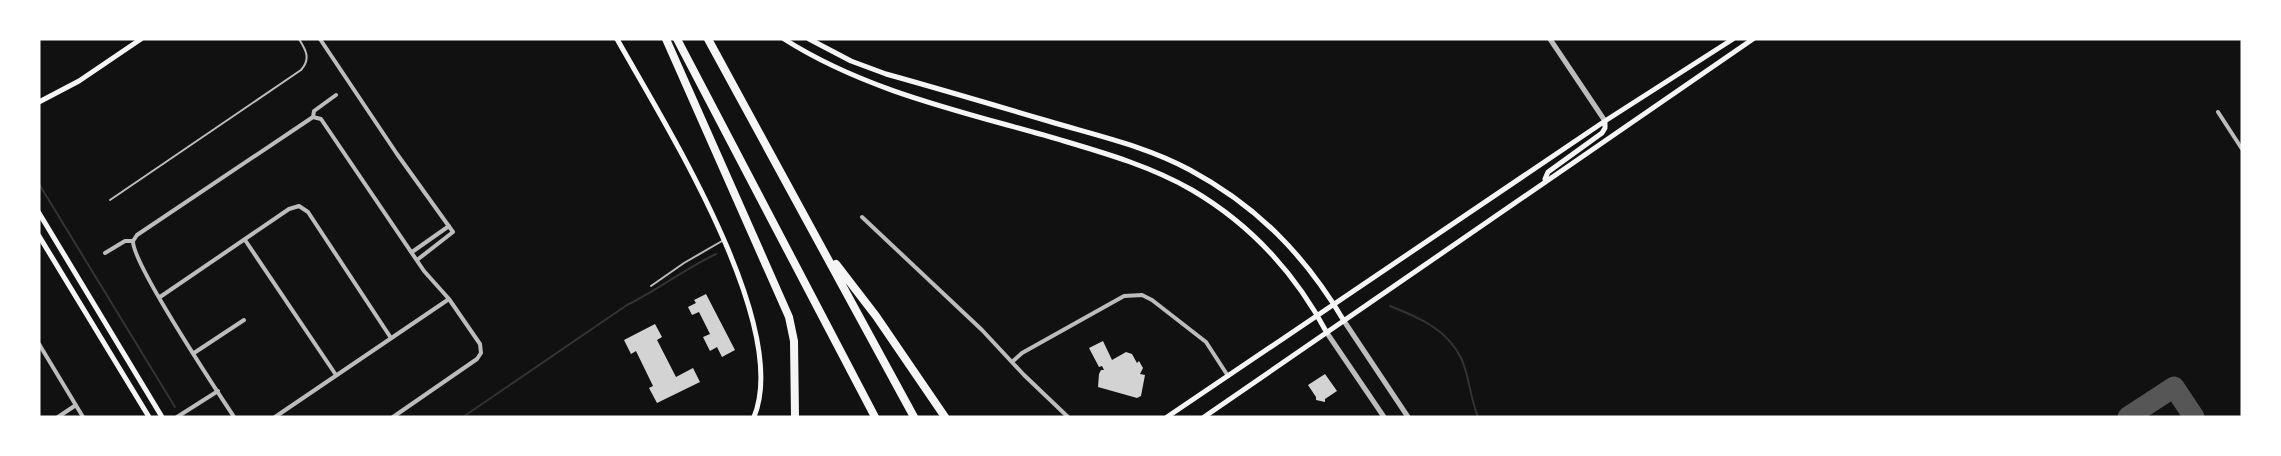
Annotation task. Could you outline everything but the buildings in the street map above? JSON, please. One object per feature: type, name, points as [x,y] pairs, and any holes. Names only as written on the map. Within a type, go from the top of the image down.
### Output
[{"type":"highway","points":[[666,39],[789,316],[794,341],[795,417]]},
{"type":"highway","points":[[677,39],[875,417]]},
{"type":"highway","points":[[708,39],[914,417]]},
{"type":"highway","points":[[821,244],[876,316],[945,417]]},
{"type":"main road","points":[[39,100],[79,81],[141,39]]},
{"type":"main road","points":[[617,39],[693,176],[746,296],[759,346],[760,395],[754,417]]},
{"type":"main road","points":[[784,39],[807,54],[862,80],[1096,150],[1147,168],[1181,184],[1217,206],[1261,243],[1296,281],[1327,333]]},
{"type":"main road","points":[[809,39],[851,61],[886,74],[1125,144],[1189,169],[1243,203],[1268,224],[1313,273],[1344,321]]},
{"type":"main road","points":[[1167,417],[1605,121],[1733,39]]},
{"type":"main road","points":[[1204,417],[1753,39]]},
{"type":"main road","points":[[1545,181],[1548,172],[1602,133],[1605,121]]},
{"type":"main road","points":[[39,213],[162,417]]},
{"type":"main road","points":[[39,236],[149,417]]},
{"type":"street","points":[[320,39],[397,154],[453,232],[417,260]]},
{"type":"street","points":[[1550,39],[1605,121]]},
{"type":"street","points":[[234,417],[160,297],[136,255],[133,241],[137,235],[313,117],[314,111],[336,95]]},
{"type":"street","points":[[2218,112],[2242,149]]},
{"type":"street","points":[[313,117],[321,119],[417,260],[449,299],[481,349],[477,359],[393,417]]},
{"type":"street","points":[[160,297],[289,209],[303,208],[308,212],[391,338]]},
{"type":"street","points":[[862,217],[982,330],[1011,362],[1068,417]]},
{"type":"street","points":[[412,252],[448,226]]},
{"type":"street","points":[[245,240],[336,375]]},
{"type":"street","points":[[105,253],[124,241],[133,241]]},
{"type":"street","points":[[1011,362],[1022,353],[1109,303],[1134,294],[1152,300],[1206,342],[1228,376]]},
{"type":"street","points":[[275,417],[449,299]]},
{"type":"street","points":[[194,353],[244,320]]},
{"type":"street","points":[[1344,321],[1408,417]]},
{"type":"street","points":[[1327,333],[1384,417]]},
{"type":"street","points":[[39,344],[83,417]]},
{"type":"street","points":[[177,417],[218,391]]},
{"type":"street","points":[[58,417],[76,405]]},
{"type":"lane","points":[[110,200],[301,70],[307,54],[299,39]]},
{"type":"lane","points":[[651,286],[723,240]]},
{"type":"waterway","points":[[39,184],[175,407]]},
{"type":"waterway","points":[[463,417],[627,305],[716,254]]},
{"type":"waterway","points":[[1390,306],[1431,325],[1448,339],[1464,364],[1478,417]]},
{"type":"taxiway","points":[[2128,417],[2174,387],[2194,417]]}]
